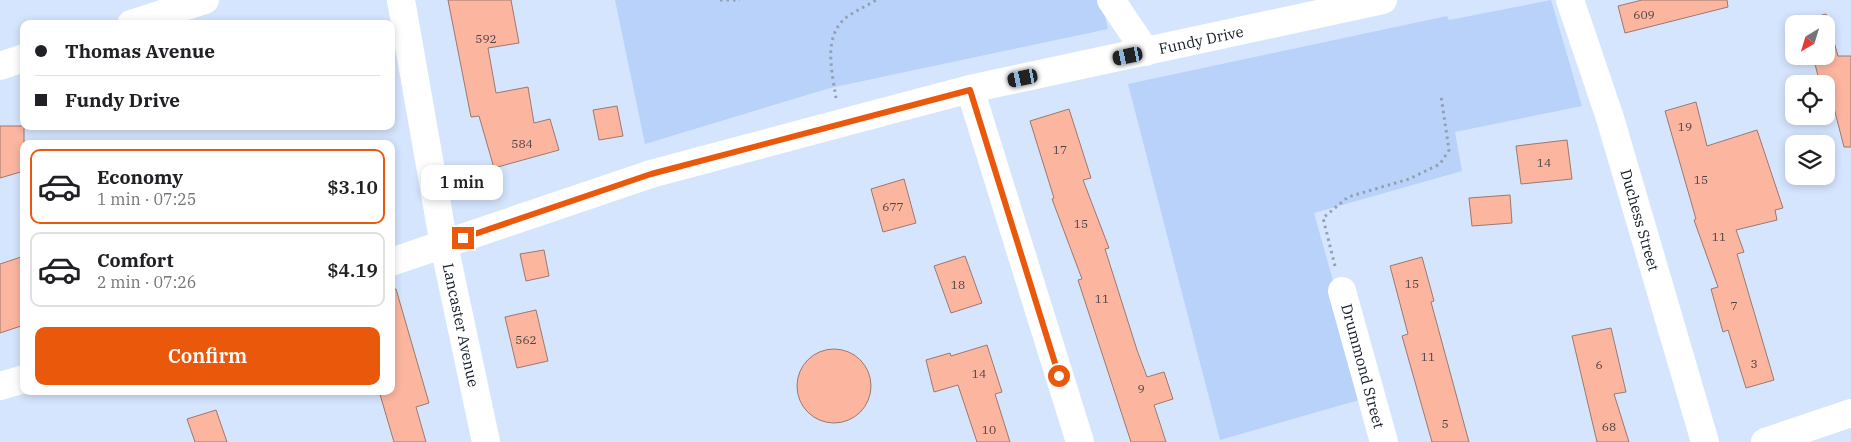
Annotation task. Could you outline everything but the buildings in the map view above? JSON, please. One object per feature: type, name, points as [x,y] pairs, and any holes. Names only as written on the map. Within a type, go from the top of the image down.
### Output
[{"type":"street","points":[[143,20],[205,0]]},
{"type":"street","name":"Lancaster Avenue","points":[[402,0],[444,245],[486,442]]},
{"type":"street","points":[[1111,0],[1146,52]]},
{"type":"street","name":"Fundy Drive","points":[[395,261],[651,174],[839,124],[970,90],[1383,0]]},
{"type":"street","name":"Duchess Street","points":[[1570,0],[1610,118],[1705,442]]},
{"type":"street","points":[[0,66],[20,59]]},
{"type":"street","points":[[970,90],[1080,442]]},
{"type":"street","name":"Drummond Street","points":[[1342,291],[1384,442]]},
{"type":"street","points":[[0,386],[20,380]]},
{"type":"street","points":[[1766,442],[1851,413]]},
{"type":"path","points":[[720,0],[740,0]]},
{"type":"path","points":[[839,124],[830,53],[833,36],[845,18],[876,0]]},
{"type":"path","points":[[1342,291],[1323,218],[1348,197],[1409,179],[1440,164],[1449,150],[1440,96]]},
{"type":"shaded area","points":[[615,0],[1098,0],[1103,7],[1108,29],[830,88],[645,144]]},
{"type":"shaded area","points":[[1551,0],[1582,106],[1455,132],[1462,171],[1314,213],[1366,398],[1220,440],[1128,84],[1447,16],[1449,20]]},
{"type":"route","points":[[463,238],[651,174],[970,90],[1059,376]]}]
